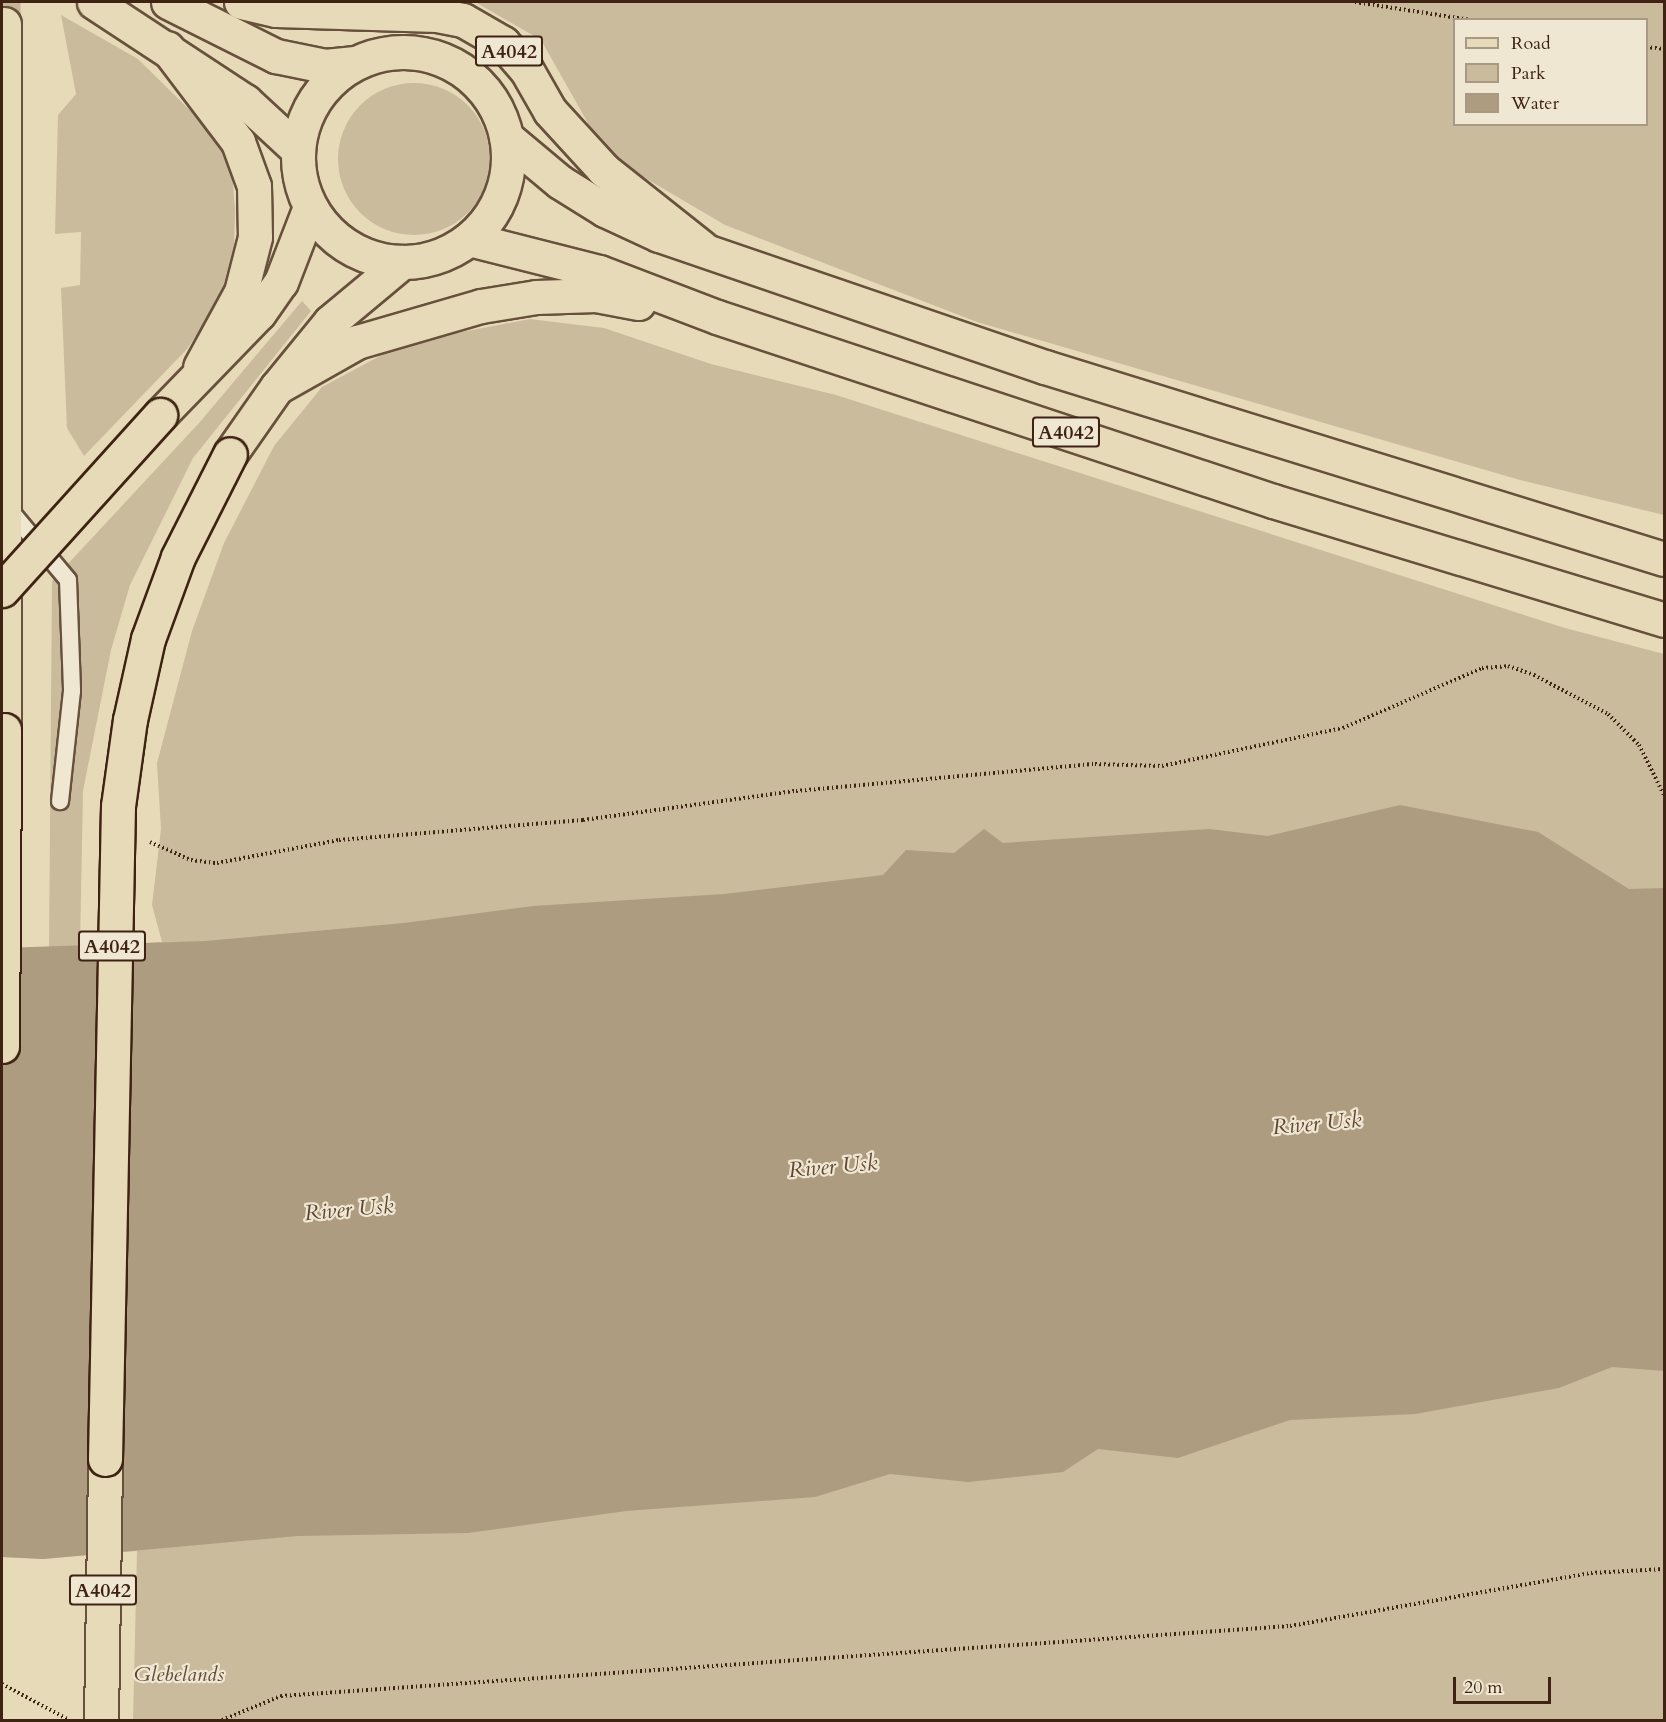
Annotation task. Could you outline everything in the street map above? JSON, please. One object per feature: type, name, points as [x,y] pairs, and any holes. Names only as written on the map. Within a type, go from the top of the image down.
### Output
[{"type":"main road","points":[[94,2],[245,100],[298,150]]},
{"type":"main road","points":[[168,2],[276,56],[325,66],[353,63],[380,53],[408,51],[444,60],[461,68],[482,87],[497,110],[506,137],[508,165],[502,193],[488,218],[469,239],[426,260],[402,262],[374,258],[348,247],[326,230],[310,207],[299,179],[298,150],[303,123],[314,99],[332,78],[353,63]]},
{"type":"main road","name":"A4042","points":[[242,2],[276,10],[437,15],[463,20],[502,43],[526,69],[550,111],[604,170],[704,248]]},
{"type":"main road","points":[[2,1046],[4,24]]},
{"type":"main road","points":[[167,48],[238,142],[254,186],[255,237],[241,292],[195,377]]},
{"type":"main road","name":"A4042","points":[[506,137],[560,182],[605,210],[704,248],[1045,367],[1665,559]]},
{"type":"main road","points":[[2,590],[195,377],[259,314],[281,282],[310,207]]},
{"type":"main road","name":"A4042","points":[[469,239],[598,272],[717,317],[1273,501],[1665,620]]},
{"type":"main road","name":"A4042","points":[[101,1720],[118,806],[129,720],[148,639],[178,557],[230,454],[277,387],[330,322],[402,262]]},
{"type":"main road","name":"A4042","points":[[277,387],[357,342],[481,306],[536,297],[596,295],[717,317]]},
{"type":"lane","points":[[4,504],[68,580],[72,691],[60,801]]},
{"type":"path","points":[[1355,2],[1458,18]]},
{"type":"path","points":[[1648,47],[1665,49]]},
{"type":"path","points":[[147,841],[190,860],[217,863],[339,840],[583,820],[829,788],[1095,764],[1162,766],[1343,728],[1482,668],[1508,666],[1545,680],[1608,714],[1639,746],[1665,795]]},
{"type":"path","points":[[222,1720],[281,1696],[1290,1626],[1591,1573],[1665,1569]]},
{"type":"path","points":[[2,1684],[69,1720]]},
{"type":"green space","points":[[475,2],[1664,2],[1664,515],[1520,480],[977,322],[725,225],[606,155],[541,40]]},
{"type":"green space","points":[[61,15],[138,59],[207,127],[231,162],[235,208],[234,251],[224,294],[187,349],[84,456],[67,428],[61,288],[80,285],[81,232],[55,234],[58,115],[76,94]]},
{"type":"green space","points":[[414,83],[443,89],[468,105],[484,130],[490,159],[484,188],[468,213],[443,229],[414,235],[385,229],[360,213],[344,188],[338,159],[344,130],[360,105],[385,89]]},
{"type":"green space","points":[[302,301],[311,311],[193,458],[130,585],[111,650],[83,791],[80,946],[162,942],[152,905],[161,829],[157,763],[192,631],[224,543],[274,446],[322,387],[404,343],[530,319],[604,328],[711,364],[836,395],[1565,628],[1664,654],[1664,982],[1427,939],[9,949],[49,947],[52,581],[199,423]]},
{"type":"green space","name":"Glebelands","points":[[1664,1223],[1664,1720],[133,1720],[137,1551],[43,1559],[2,1557]]},
{"type":"water","name":"River Usk","points":[[1400,805],[1538,832],[1629,889],[1664,888],[1664,1371],[1612,1367],[1559,1388],[1415,1414],[1290,1420],[1178,1458],[1098,1449],[1063,1472],[968,1482],[890,1474],[815,1497],[626,1511],[468,1533],[298,1536],[43,1559],[2,1557],[2,948],[205,941],[404,923],[533,906],[724,894],[883,875],[906,850],[954,853],[984,829],[1003,843],[1209,829],[1268,836]]},
{"type":"tunnel","points":[[4,2],[4,24]]}]
